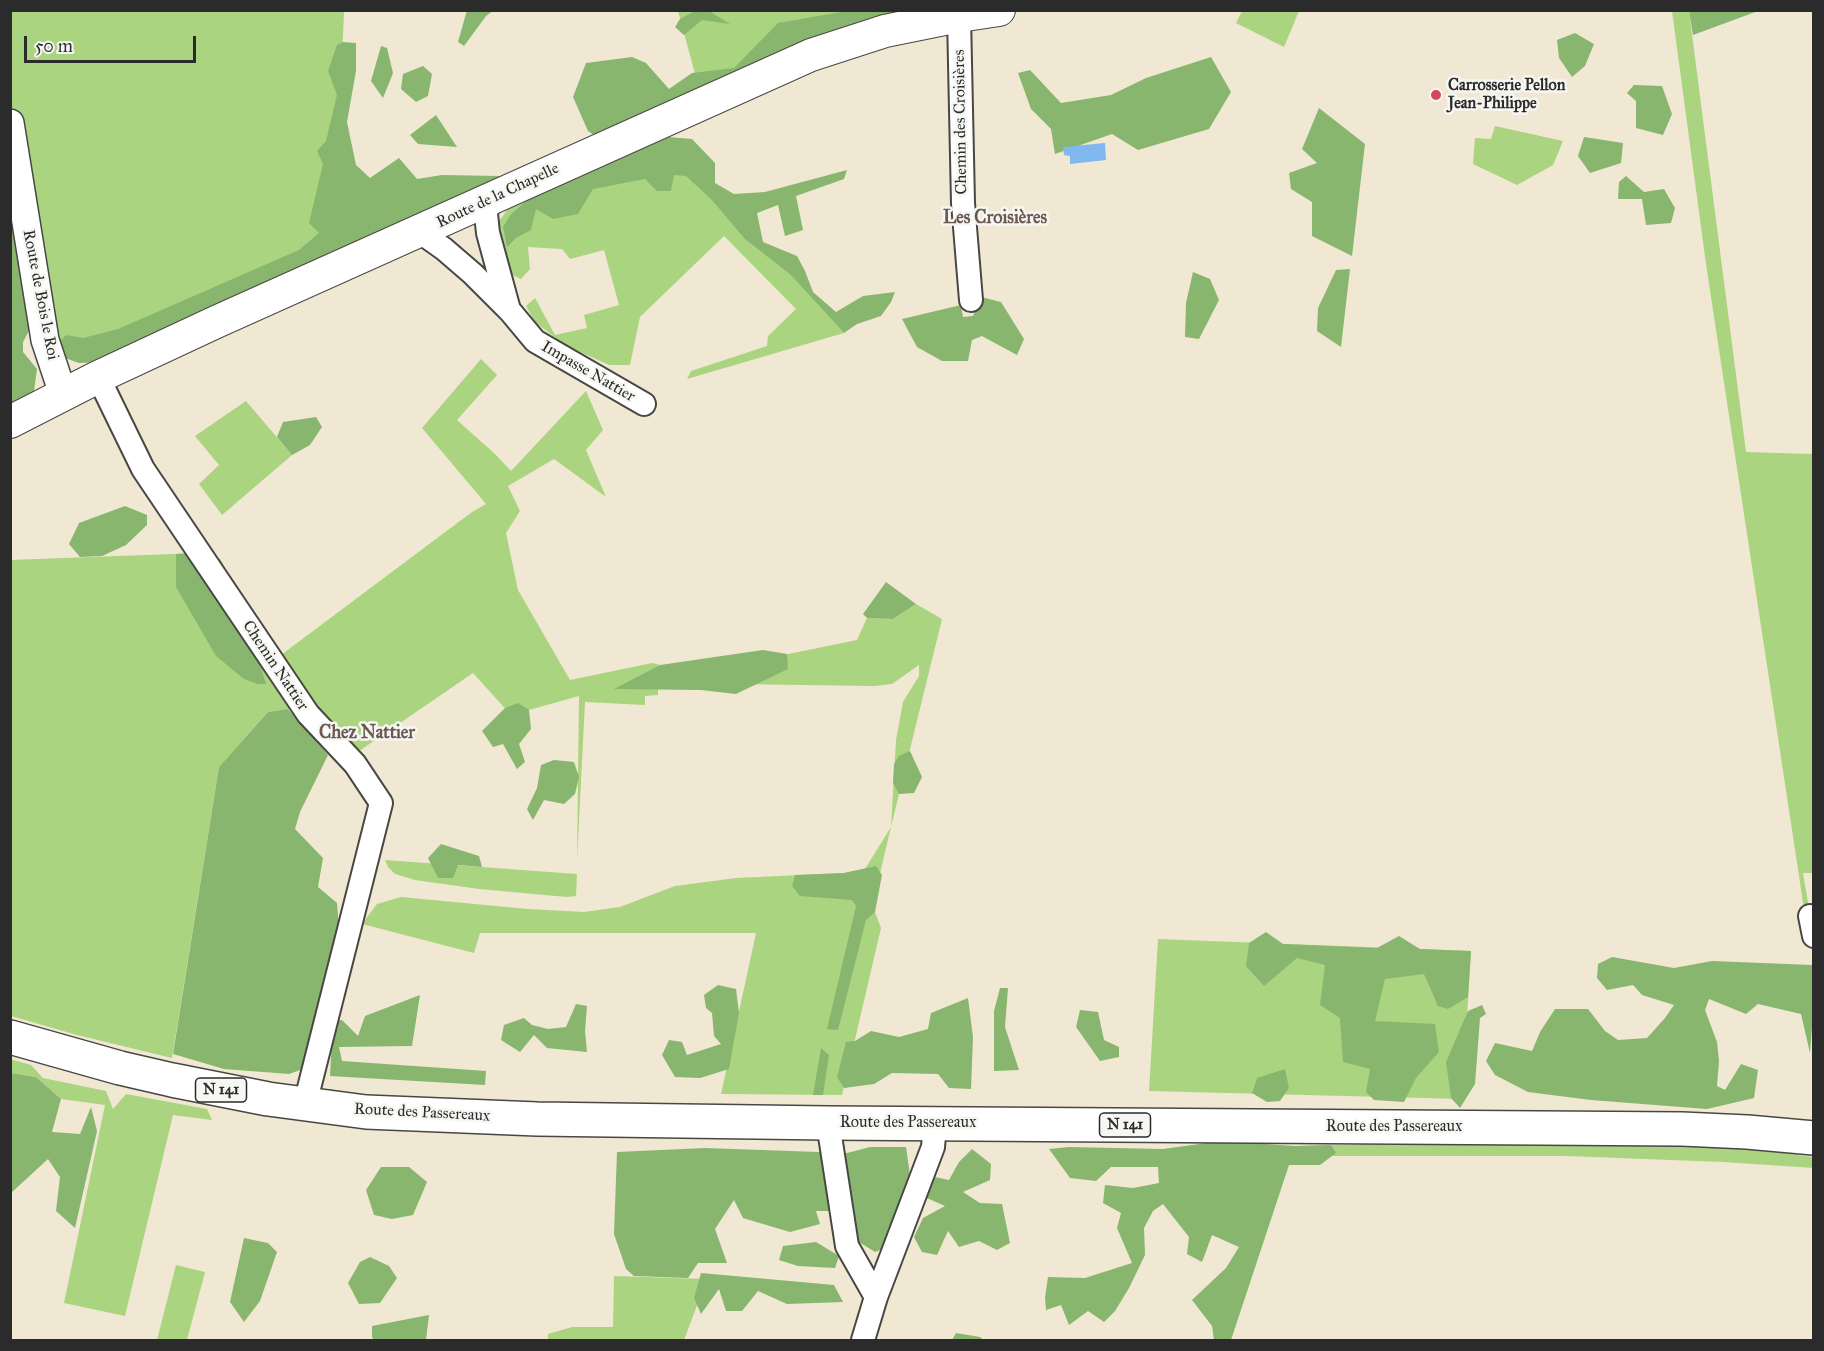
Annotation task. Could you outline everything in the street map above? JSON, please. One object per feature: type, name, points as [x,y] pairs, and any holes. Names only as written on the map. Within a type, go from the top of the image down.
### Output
[{"type":"main road","name":"Route de la Chapelle","points":[[10,422],[96,378],[811,55],[885,32],[999,10]]},
{"type":"main road","name":"Route des Passereaux","points":[[10,1037],[120,1068],[226,1091],[366,1112],[436,1116],[828,1123],[1682,1129],[1813,1138]]},
{"type":"street","name":"Chemin des Croisières","points":[[959,16],[963,203],[971,300]]},
{"type":"street","name":"Route de Bois le Roi","points":[[10,123],[45,340],[63,394]]},
{"type":"street","name":"Impasse Nattier","points":[[489,201],[486,214],[488,233],[510,311]]},
{"type":"street","name":"Impasse Nattier","points":[[420,232],[473,274],[535,340],[644,404]]},
{"type":"street","name":"Chemin Nattier","points":[[96,378],[105,391],[143,469],[308,714],[355,764],[381,803],[305,1104]]},
{"type":"street","points":[[828,1123],[847,1246],[876,1297]]},
{"type":"street","points":[[863,1341],[876,1297],[933,1147],[935,1124]]},
{"type":"street","points":[[1813,1138],[1814,1132]]},
{"type":"green space","points":[[467,10],[493,11],[486,16],[464,46],[458,42]]},
{"type":"green space","points":[[1242,10],[1299,11],[1284,47],[1236,23]]},
{"type":"green space","points":[[1689,10],[1758,11],[1693,35]]},
{"type":"green space","points":[[10,11],[344,11],[334,256],[94,362],[79,363],[63,357],[58,350],[11,102]]},
{"type":"green space","points":[[678,11],[933,11],[701,96]]},
{"type":"green space","points":[[695,11],[709,11],[730,24],[702,20],[684,35],[675,27],[680,19]]},
{"type":"green space","points":[[847,11],[941,11],[601,140],[588,131],[573,97],[586,63],[632,57],[646,63],[669,89],[692,73],[734,68],[778,23]]},
{"type":"green space","points":[[1672,11],[1689,11],[1746,452],[1813,454],[1814,873],[1803,873],[1809,908],[1804,909],[1706,264]]},
{"type":"green space","points":[[1575,33],[1594,44],[1585,66],[1572,77],[1559,58],[1557,40]]},
{"type":"green space","points":[[343,42],[356,43],[356,71],[347,122],[356,165],[370,178],[399,158],[417,179],[442,175],[500,176],[456,201],[94,362],[79,363],[63,357],[58,350],[61,340],[66,335],[83,338],[118,329],[299,250],[319,233],[309,223],[323,164],[317,151],[326,141],[337,95],[328,71],[337,45]]},
{"type":"green space","points":[[381,46],[387,48],[393,73],[383,98],[371,81]]},
{"type":"green space","points":[[1211,57],[1231,92],[1209,129],[1138,150],[1112,134],[1055,154],[1051,129],[1031,109],[1018,73],[1030,70],[1061,103],[1111,95],[1146,78]]},
{"type":"green space","points":[[423,66],[432,74],[428,96],[416,102],[401,89],[403,74]]},
{"type":"green space","points":[[1634,85],[1662,86],[1672,114],[1663,135],[1636,128],[1636,101],[1627,93]]},
{"type":"green space","points":[[1319,108],[1365,144],[1352,256],[1312,236],[1312,202],[1291,189],[1289,173],[1317,163],[1302,149]]},
{"type":"green space","points":[[436,115],[457,147],[418,144],[410,135]]},
{"type":"green space","points":[[1495,126],[1563,141],[1553,165],[1517,185],[1473,164],[1475,138],[1491,139]]},
{"type":"green space","points":[[10,136],[33,323],[23,342],[23,352],[37,369],[34,391],[11,409]]},
{"type":"green space","points":[[668,137],[844,333],[687,379],[691,371],[767,346],[768,336],[796,309],[724,236],[640,317],[630,365],[609,365],[565,345],[535,322],[526,306],[535,298],[555,335],[587,328],[584,315],[619,305],[604,250],[570,259],[562,249],[528,247],[530,269],[521,279],[510,274],[498,241],[499,221],[508,209]]},
{"type":"green space","points":[[668,137],[692,139],[715,163],[715,183],[734,194],[765,192],[847,170],[844,179],[796,196],[803,230],[785,236],[778,205],[757,213],[763,242],[797,256],[813,292],[836,312],[863,296],[895,292],[881,316],[857,324],[844,333],[791,275],[745,239],[711,199],[686,176],[674,175],[671,191],[657,191],[645,179],[593,189],[578,214],[553,219],[536,209],[531,230],[516,238],[507,247],[503,227],[511,214],[550,181],[583,175]]},
{"type":"green space","points":[[1584,137],[1623,143],[1621,163],[1590,173],[1578,156]]},
{"type":"green space","points":[[1626,176],[1644,192],[1664,189],[1675,208],[1671,223],[1646,225],[1642,199],[1618,199],[1619,182]]},
{"type":"green space","points":[[1350,269],[1341,347],[1317,331],[1318,308],[1336,270]]},
{"type":"green space","points":[[1193,272],[1210,279],[1219,300],[1199,339],[1185,337],[1186,303]]},
{"type":"green space","points":[[981,297],[1001,302],[1024,339],[1017,355],[982,336],[972,340],[968,361],[942,361],[917,347],[902,319],[961,305],[963,317],[973,316]]},
{"type":"green space","points":[[481,359],[497,375],[457,420],[511,471],[586,391],[603,430],[586,450],[606,497],[554,459],[508,486],[520,511],[506,533],[518,590],[570,680],[652,663],[660,665],[617,689],[857,640],[867,618],[893,619],[916,604],[942,619],[891,827],[896,740],[903,702],[919,676],[919,665],[892,684],[875,686],[658,683],[658,695],[645,696],[645,705],[585,702],[577,861],[579,696],[511,715],[473,673],[349,758],[303,707],[268,712],[219,767],[172,1058],[11,1016],[10,560],[200,553],[273,661],[472,512],[486,504],[422,428]]},
{"type":"green space","points":[[246,401],[292,455],[222,515],[199,484],[219,465],[195,436]]},
{"type":"green space","points":[[316,417],[322,427],[310,445],[292,455],[277,437],[283,422]]},
{"type":"green space","points":[[125,506],[147,515],[147,525],[126,545],[102,556],[80,557],[69,544],[79,523]]},
{"type":"green space","points":[[194,553],[220,559],[259,630],[259,661],[266,684],[244,679],[216,656],[176,587],[176,554]]},
{"type":"green space","points":[[886,582],[916,604],[893,619],[867,618],[863,614]]},
{"type":"green space","points":[[763,650],[787,654],[788,669],[736,694],[701,690],[614,689],[660,665]]},
{"type":"green space","points":[[518,703],[529,710],[531,729],[519,744],[525,762],[517,769],[503,744],[493,747],[482,731],[505,708]]},
{"type":"green space","points":[[288,709],[328,755],[300,812],[295,829],[323,858],[318,887],[337,903],[339,928],[303,1069],[289,1074],[224,1069],[173,1054],[219,767],[268,712]]},
{"type":"green space","points":[[910,751],[922,777],[914,793],[899,794],[893,783],[894,764],[899,756]]},
{"type":"green space","points":[[554,760],[574,762],[579,777],[575,794],[564,804],[544,800],[533,820],[527,809],[537,788],[541,765]]},
{"type":"green space","points":[[891,827],[876,890],[875,912],[881,928],[842,1095],[721,1094],[756,933],[480,933],[474,953],[362,924],[377,904],[401,897],[584,912],[620,907],[675,886],[736,878],[844,873],[865,869]]},
{"type":"green space","points":[[441,844],[479,856],[482,867],[458,865],[453,878],[438,878],[428,858]]},
{"type":"green space","points":[[385,860],[577,874],[576,896],[479,889],[415,880],[395,874]]},
{"type":"green space","points":[[876,866],[882,875],[875,912],[866,920],[838,1030],[827,1029],[856,906],[852,900],[800,896],[792,886],[795,875],[844,873]]},
{"type":"green space","points":[[1266,932],[1283,944],[1377,948],[1399,936],[1420,949],[1471,951],[1468,997],[1448,1009],[1438,1006],[1424,974],[1385,979],[1375,1021],[1435,1024],[1439,1052],[1416,1078],[1404,1102],[1374,1100],[1366,1092],[1370,1069],[1343,1062],[1340,1018],[1320,1005],[1325,965],[1297,958],[1264,986],[1246,966],[1249,943]]},
{"type":"green space","points":[[1158,939],[1471,951],[1462,1099],[1149,1091]]},
{"type":"green space","points":[[1612,957],[1674,968],[1712,961],[1812,965],[1814,1002],[1810,1053],[1801,1014],[1758,1004],[1746,1014],[1709,999],[1705,1010],[1717,1042],[1719,1061],[1717,1086],[1725,1090],[1741,1064],[1758,1070],[1754,1098],[1707,1109],[1591,1100],[1528,1092],[1495,1075],[1486,1061],[1495,1043],[1532,1051],[1540,1032],[1555,1009],[1588,1009],[1605,1031],[1618,1040],[1647,1038],[1674,1005],[1642,995],[1633,985],[1607,990],[1597,978],[1598,964]]},
{"type":"green space","points":[[718,985],[736,989],[739,1013],[729,1069],[700,1078],[675,1077],[662,1055],[669,1040],[682,1042],[687,1055],[721,1044],[714,1036],[712,1013],[706,1008],[704,995]]},
{"type":"green space","points":[[1000,988],[1008,988],[1005,1027],[1019,1070],[994,1071],[994,1011]]},
{"type":"green space","points":[[420,995],[412,1046],[339,1047],[342,1061],[486,1071],[485,1085],[330,1076],[333,1021],[342,1020],[358,1036],[365,1016]]},
{"type":"green space","points":[[968,998],[973,1037],[971,1089],[949,1088],[938,1074],[892,1073],[874,1084],[844,1088],[837,1077],[846,1042],[855,1041],[871,1031],[899,1037],[928,1029],[931,1013]]},
{"type":"green space","points":[[576,1004],[587,1006],[585,1031],[587,1052],[547,1048],[534,1035],[520,1052],[501,1040],[504,1025],[524,1018],[532,1025],[548,1029],[566,1027]]},
{"type":"green space","points":[[1482,1005],[1486,1014],[1480,1018],[1475,1084],[1460,1108],[1451,1098],[1446,1062],[1468,1011]]},
{"type":"green space","points":[[1080,1010],[1098,1012],[1104,1040],[1119,1047],[1119,1057],[1100,1061],[1076,1027]]},
{"type":"green space","points":[[821,1048],[829,1055],[823,1095],[813,1095]]},
{"type":"green space","points":[[10,1059],[31,1065],[43,1078],[106,1091],[113,1109],[126,1094],[207,1109],[212,1120],[173,1115],[125,1316],[64,1303],[105,1105],[61,1099],[36,1077],[11,1073]]},
{"type":"green space","points":[[1285,1069],[1289,1088],[1280,1101],[1267,1102],[1252,1093],[1257,1078]]},
{"type":"green space","points":[[11,1073],[36,1077],[61,1099],[52,1132],[80,1134],[91,1107],[97,1131],[75,1228],[56,1211],[60,1177],[48,1159],[11,1193]]},
{"type":"green space","points":[[1221,1141],[1295,1146],[1331,1145],[1336,1153],[1320,1165],[1289,1165],[1231,1340],[1214,1340],[1212,1326],[1192,1300],[1226,1268],[1239,1247],[1212,1235],[1202,1262],[1187,1254],[1189,1237],[1163,1204],[1153,1211],[1144,1228],[1145,1255],[1129,1288],[1115,1311],[1104,1322],[1088,1311],[1069,1325],[1061,1305],[1046,1310],[1048,1277],[1085,1278],[1132,1263],[1117,1228],[1121,1213],[1103,1203],[1105,1185],[1133,1188],[1159,1183],[1158,1167],[1111,1167],[1096,1181],[1070,1178],[1049,1149],[1069,1147],[1163,1149]]},
{"type":"green space","points":[[1469,1142],[1754,1149],[1813,1157],[1814,1168],[1566,1156],[1291,1156],[1295,1146]]},
{"type":"green space","points":[[870,1147],[906,1147],[911,1182],[888,1247],[875,1252],[851,1237],[833,1211],[816,1211],[820,1224],[790,1232],[743,1218],[734,1200],[715,1229],[727,1263],[698,1263],[688,1278],[634,1276],[626,1269],[614,1234],[617,1152],[705,1148],[847,1153]]},
{"type":"green space","points":[[972,1149],[991,1164],[990,1180],[963,1192],[980,1203],[1002,1204],[1010,1243],[997,1250],[979,1241],[959,1247],[948,1231],[937,1255],[922,1252],[914,1237],[923,1218],[945,1206],[922,1196],[930,1176],[949,1180],[959,1162]]},
{"type":"green space","points":[[381,1167],[409,1167],[427,1182],[413,1215],[392,1219],[374,1215],[366,1190]]},
{"type":"green space","points":[[244,1238],[268,1243],[277,1252],[260,1301],[244,1322],[230,1302]]},
{"type":"green space","points":[[816,1242],[839,1256],[835,1268],[798,1266],[779,1260],[783,1246]]},
{"type":"green space","points":[[370,1257],[389,1266],[397,1278],[380,1303],[359,1304],[348,1283],[360,1262]]},
{"type":"green space","points":[[176,1265],[205,1272],[187,1340],[157,1340]]},
{"type":"green space","points":[[701,1273],[834,1285],[843,1302],[787,1304],[758,1291],[742,1311],[726,1311],[719,1289],[701,1314],[694,1298]]},
{"type":"green space","points":[[614,1276],[707,1279],[684,1340],[548,1340],[548,1334],[572,1327],[613,1327]]},
{"type":"green space","points":[[429,1315],[426,1340],[374,1340],[372,1337],[372,1326]]},
{"type":"green space","points":[[956,1333],[980,1337],[983,1340],[952,1340]]},
{"type":"water","points":[[1105,143],[1106,160],[1070,164],[1070,156],[1064,155],[1063,147]]},
{"type":"place","name":"Carrosserie Pellon Jean-Philippe","points":[[1436,95]]},
{"type":"district","name":"Les Croisières","points":[[995,219]]},
{"type":"district","name":"Chez Nattier","points":[[367,734]]}]
